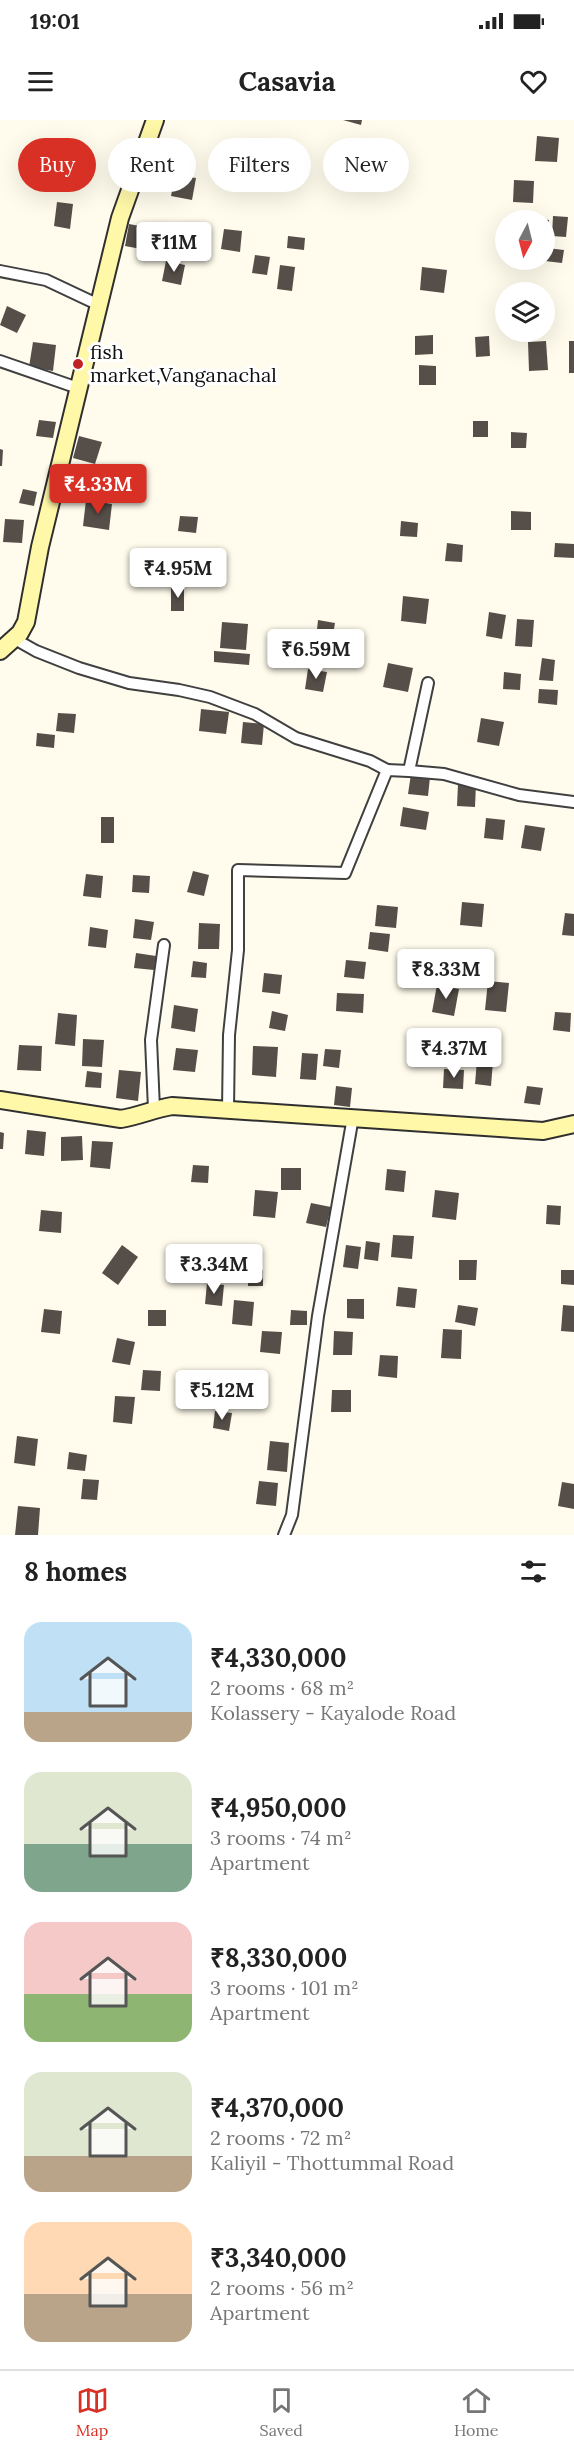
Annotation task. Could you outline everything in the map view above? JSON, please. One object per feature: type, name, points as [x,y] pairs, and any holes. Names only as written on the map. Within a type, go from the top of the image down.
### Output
[{"type":"main road","points":[[0,651],[26,622],[40,547],[120,218],[155,120]]},
{"type":"main road","points":[[0,1100],[121,1119],[137,1117],[154,1108],[172,1106],[543,1131],[574,1124]]},
{"type":"street","points":[[0,271],[46,280],[99,305]]},
{"type":"street","points":[[0,361],[78,388]]},
{"type":"street","points":[[14,638],[36,651],[68,664],[129,683],[210,697],[255,714],[296,738],[370,761],[387,770],[444,774],[519,795],[574,802]]},
{"type":"street","points":[[409,771],[428,683]]},
{"type":"street","points":[[228,1110],[229,1035],[238,950],[238,870],[345,873],[387,770]]},
{"type":"street","points":[[154,1108],[151,1040],[164,945]]},
{"type":"street","points":[[284,1535],[292,1515],[318,1316],[352,1118]]},
{"type":"building","points":[[343,120],[362,120],[361,125]]},
{"type":"building","points":[[537,136],[559,138],[557,162],[535,161]]},
{"type":"building","points":[[514,180],[534,181],[533,203],[513,202]]},
{"type":"building","points":[[172,192],[193,192],[192,200],[171,196]]},
{"type":"building","points":[[57,202],[73,204],[70,229],[54,226]]},
{"type":"building","points":[[555,216],[568,217],[566,237],[555,236]]},
{"type":"building","points":[[129,224],[145,227],[141,249],[125,246]]},
{"type":"building","points":[[224,229],[242,231],[240,252],[221,249]]},
{"type":"building","points":[[288,236],[305,238],[304,250],[287,248]]},
{"type":"building","points":[[555,249],[564,250],[562,263],[555,262]]},
{"type":"building","points":[[255,255],[270,257],[267,275],[252,273]]},
{"type":"building","points":[[166,261],[185,265],[181,285],[162,281]]},
{"type":"building","points":[[280,265],[295,267],[292,291],[277,289]]},
{"type":"building","points":[[422,267],[447,270],[444,293],[420,290]]},
{"type":"building","points":[[7,306],[26,315],[17,333],[0,325]]},
{"type":"building","points":[[433,335],[433,354],[415,355],[415,336]]},
{"type":"building","points":[[489,336],[490,356],[476,357],[475,337]]},
{"type":"building","points":[[569,341],[574,341],[574,373],[569,373]]},
{"type":"building","points":[[33,342],[56,345],[53,371],[29,367]]},
{"type":"building","points":[[528,342],[546,342],[548,370],[529,371]]},
{"type":"building","points":[[419,365],[436,366],[436,385],[419,385]]},
{"type":"building","points":[[39,420],[56,422],[53,438],[36,436]]},
{"type":"building","points":[[473,421],[488,421],[488,437],[473,437]]},
{"type":"building","points":[[511,432],[527,433],[526,448],[511,448]]},
{"type":"building","points":[[79,436],[102,442],[95,464],[73,458]]},
{"type":"building","points":[[0,449],[3,450],[2,466],[0,466]]},
{"type":"building","points":[[23,489],[37,492],[34,506],[19,503]]},
{"type":"building","points":[[86,500],[112,504],[109,530],[83,526]]},
{"type":"building","points":[[511,511],[531,512],[531,530],[511,530]]},
{"type":"building","points":[[180,516],[198,517],[196,533],[178,531]]},
{"type":"building","points":[[5,519],[24,520],[22,543],[3,542]]},
{"type":"building","points":[[401,521],[418,523],[417,537],[400,536]]},
{"type":"building","points":[[447,543],[463,545],[462,562],[445,561]]},
{"type":"building","points":[[555,543],[574,544],[574,558],[554,557]]},
{"type":"building","points":[[169,552],[188,552],[188,574],[169,574]]},
{"type":"building","points":[[171,588],[184,588],[184,611],[171,611]]},
{"type":"building","points":[[403,596],[429,599],[426,624],[401,621]]},
{"type":"building","points":[[489,612],[506,615],[502,639],[486,636]]},
{"type":"building","points":[[517,619],[534,620],[532,647],[515,646]]},
{"type":"building","points":[[318,620],[335,623],[332,641],[316,639]]},
{"type":"building","points":[[222,622],[248,624],[246,650],[220,648]]},
{"type":"building","points":[[214,651],[250,654],[249,665],[214,662]]},
{"type":"building","points":[[542,658],[555,660],[553,681],[539,680]]},
{"type":"building","points":[[388,663],[413,668],[408,692],[383,687]]},
{"type":"building","points":[[308,669],[327,672],[323,692],[305,689]]},
{"type":"building","points":[[504,672],[521,674],[520,690],[503,689]]},
{"type":"building","points":[[539,689],[558,690],[557,705],[538,703]]},
{"type":"building","points":[[201,709],[229,712],[226,734],[199,731]]},
{"type":"building","points":[[58,713],[76,714],[74,733],[56,731]]},
{"type":"building","points":[[481,718],[504,722],[499,746],[477,742]]},
{"type":"building","points":[[243,722],[264,724],[262,745],[241,743]]},
{"type":"building","points":[[37,733],[55,735],[54,748],[36,746]]},
{"type":"building","points":[[411,774],[430,777],[428,796],[408,794]]},
{"type":"building","points":[[458,784],[476,784],[475,807],[457,806]]},
{"type":"building","points":[[403,807],[429,812],[426,830],[400,826]]},
{"type":"building","points":[[101,817],[114,817],[114,843],[101,843]]},
{"type":"building","points":[[486,818],[505,820],[503,840],[484,838]]},
{"type":"building","points":[[525,825],[545,828],[541,851],[521,848]]},
{"type":"building","points":[[193,871],[209,875],[204,896],[187,892]]},
{"type":"building","points":[[86,874],[103,876],[101,898],[83,896]]},
{"type":"building","points":[[133,875],[150,876],[149,893],[132,892]]},
{"type":"building","points":[[462,902],[484,904],[482,927],[460,925]]},
{"type":"building","points":[[377,905],[398,907],[396,928],[375,926]]},
{"type":"building","points":[[565,913],[574,914],[574,936],[562,935]]},
{"type":"building","points":[[135,919],[154,922],[151,940],[133,938]]},
{"type":"building","points":[[199,923],[220,924],[219,949],[198,949]]},
{"type":"building","points":[[90,927],[108,930],[106,948],[88,946]]},
{"type":"building","points":[[370,932],[390,934],[388,952],[368,949]]},
{"type":"building","points":[[136,953],[156,956],[154,970],[134,968]]},
{"type":"building","points":[[346,960],[366,962],[364,979],[344,977]]},
{"type":"building","points":[[193,961],[207,963],[206,978],[191,977]]},
{"type":"building","points":[[264,973],[282,975],[280,994],[262,992]]},
{"type":"building","points":[[488,981],[509,983],[506,1012],[485,1010]]},
{"type":"building","points":[[437,985],[459,989],[454,1016],[432,1012]]},
{"type":"building","points":[[337,993],[364,994],[363,1013],[336,1011]]},
{"type":"building","points":[[174,1005],[198,1009],[195,1032],[171,1028]]},
{"type":"building","points":[[272,1011],[288,1015],[285,1031],[269,1028]]},
{"type":"building","points":[[555,1012],[571,1013],[570,1032],[553,1030]]},
{"type":"building","points":[[58,1013],[77,1015],[75,1046],[55,1044]]},
{"type":"building","points":[[83,1039],[104,1040],[102,1067],[82,1066]]},
{"type":"building","points":[[19,1045],[42,1046],[41,1071],[17,1070]]},
{"type":"building","points":[[253,1046],[278,1047],[276,1077],[252,1075]]},
{"type":"building","points":[[176,1048],[198,1050],[195,1072],[173,1070]]},
{"type":"building","points":[[325,1049],[341,1050],[339,1068],[323,1066]]},
{"type":"building","points":[[302,1053],[318,1054],[316,1080],[300,1079]]},
{"type":"building","points":[[477,1060],[493,1061],[491,1086],[475,1084]]},
{"type":"building","points":[[444,1069],[464,1070],[463,1089],[443,1088]]},
{"type":"building","points":[[119,1070],[141,1072],[138,1101],[116,1098]]},
{"type":"building","points":[[87,1071],[102,1073],[101,1088],[85,1087]]},
{"type":"building","points":[[336,1086],[352,1088],[350,1107],[334,1105]]},
{"type":"building","points":[[527,1086],[543,1088],[540,1105],[524,1103]]},
{"type":"building","points":[[27,1130],[46,1132],[44,1156],[25,1154]]},
{"type":"building","points":[[0,1132],[4,1133],[3,1149],[0,1149]]},
{"type":"building","points":[[82,1136],[83,1160],[61,1161],[61,1137]]},
{"type":"building","points":[[92,1141],[113,1142],[110,1169],[90,1167]]},
{"type":"building","points":[[193,1165],[209,1166],[208,1183],[191,1182]]},
{"type":"building","points":[[281,1168],[301,1168],[301,1190],[281,1190]]},
{"type":"building","points":[[387,1169],[406,1171],[404,1192],[385,1190]]},
{"type":"building","points":[[255,1190],[278,1192],[275,1218],[253,1216]]},
{"type":"building","points":[[435,1190],[459,1193],[456,1220],[432,1217]]},
{"type":"building","points":[[311,1203],[331,1207],[326,1227],[306,1223]]},
{"type":"building","points":[[547,1205],[561,1206],[560,1225],[546,1224]]},
{"type":"building","points":[[41,1210],[62,1212],[61,1233],[39,1231]]},
{"type":"building","points":[[393,1235],[414,1236],[412,1259],[391,1257]]},
{"type":"building","points":[[366,1241],[380,1243],[378,1261],[364,1259]]},
{"type":"building","points":[[122,1245],[138,1257],[118,1285],[102,1273]]},
{"type":"building","points":[[346,1245],[361,1247],[358,1269],[343,1267]]},
{"type":"building","points":[[459,1260],[477,1260],[476,1280],[459,1280]]},
{"type":"building","points":[[248,1270],[263,1270],[263,1286],[248,1286]]},
{"type":"building","points":[[561,1270],[574,1270],[574,1285],[561,1284]]},
{"type":"building","points":[[207,1283],[224,1285],[222,1306],[205,1304]]},
{"type":"building","points":[[398,1287],[417,1289],[415,1308],[396,1306]]},
{"type":"building","points":[[347,1299],[364,1299],[364,1319],[347,1318]]},
{"type":"building","points":[[234,1300],[254,1302],[252,1326],[232,1324]]},
{"type":"building","points":[[458,1305],[478,1308],[475,1326],[455,1322]]},
{"type":"building","points":[[563,1305],[574,1306],[574,1332],[561,1331]]},
{"type":"building","points":[[44,1309],[62,1311],[60,1334],[41,1332]]},
{"type":"building","points":[[148,1310],[166,1310],[166,1326],[148,1326]]},
{"type":"building","points":[[291,1310],[307,1311],[307,1325],[290,1325]]},
{"type":"building","points":[[443,1329],[462,1330],[461,1359],[441,1358]]},
{"type":"building","points":[[262,1331],[282,1332],[280,1354],[260,1352]]},
{"type":"building","points":[[334,1331],[353,1332],[352,1355],[333,1355]]},
{"type":"building","points":[[117,1338],[135,1342],[130,1365],[112,1362]]},
{"type":"building","points":[[380,1355],[398,1356],[397,1378],[378,1376]]},
{"type":"building","points":[[143,1370],[161,1371],[160,1391],[141,1390]]},
{"type":"building","points":[[332,1390],[351,1390],[351,1412],[331,1412]]},
{"type":"building","points":[[115,1396],[135,1397],[132,1424],[113,1422]]},
{"type":"building","points":[[215,1411],[232,1413],[229,1431],[213,1428]]},
{"type":"building","points":[[17,1436],[38,1439],[35,1466],[14,1463]]},
{"type":"building","points":[[270,1441],[289,1443],[287,1472],[267,1470]]},
{"type":"building","points":[[69,1452],[87,1455],[85,1471],[67,1469]]},
{"type":"building","points":[[83,1479],[99,1480],[97,1500],[81,1499]]},
{"type":"building","points":[[259,1481],[278,1483],[276,1506],[256,1504]]},
{"type":"building","points":[[562,1482],[574,1484],[574,1509],[558,1506]]},
{"type":"building","points":[[18,1506],[40,1508],[38,1535],[15,1535]]},
{"type":"place","name":"fish market,Vanganachal","points":[[78,364]]}]
